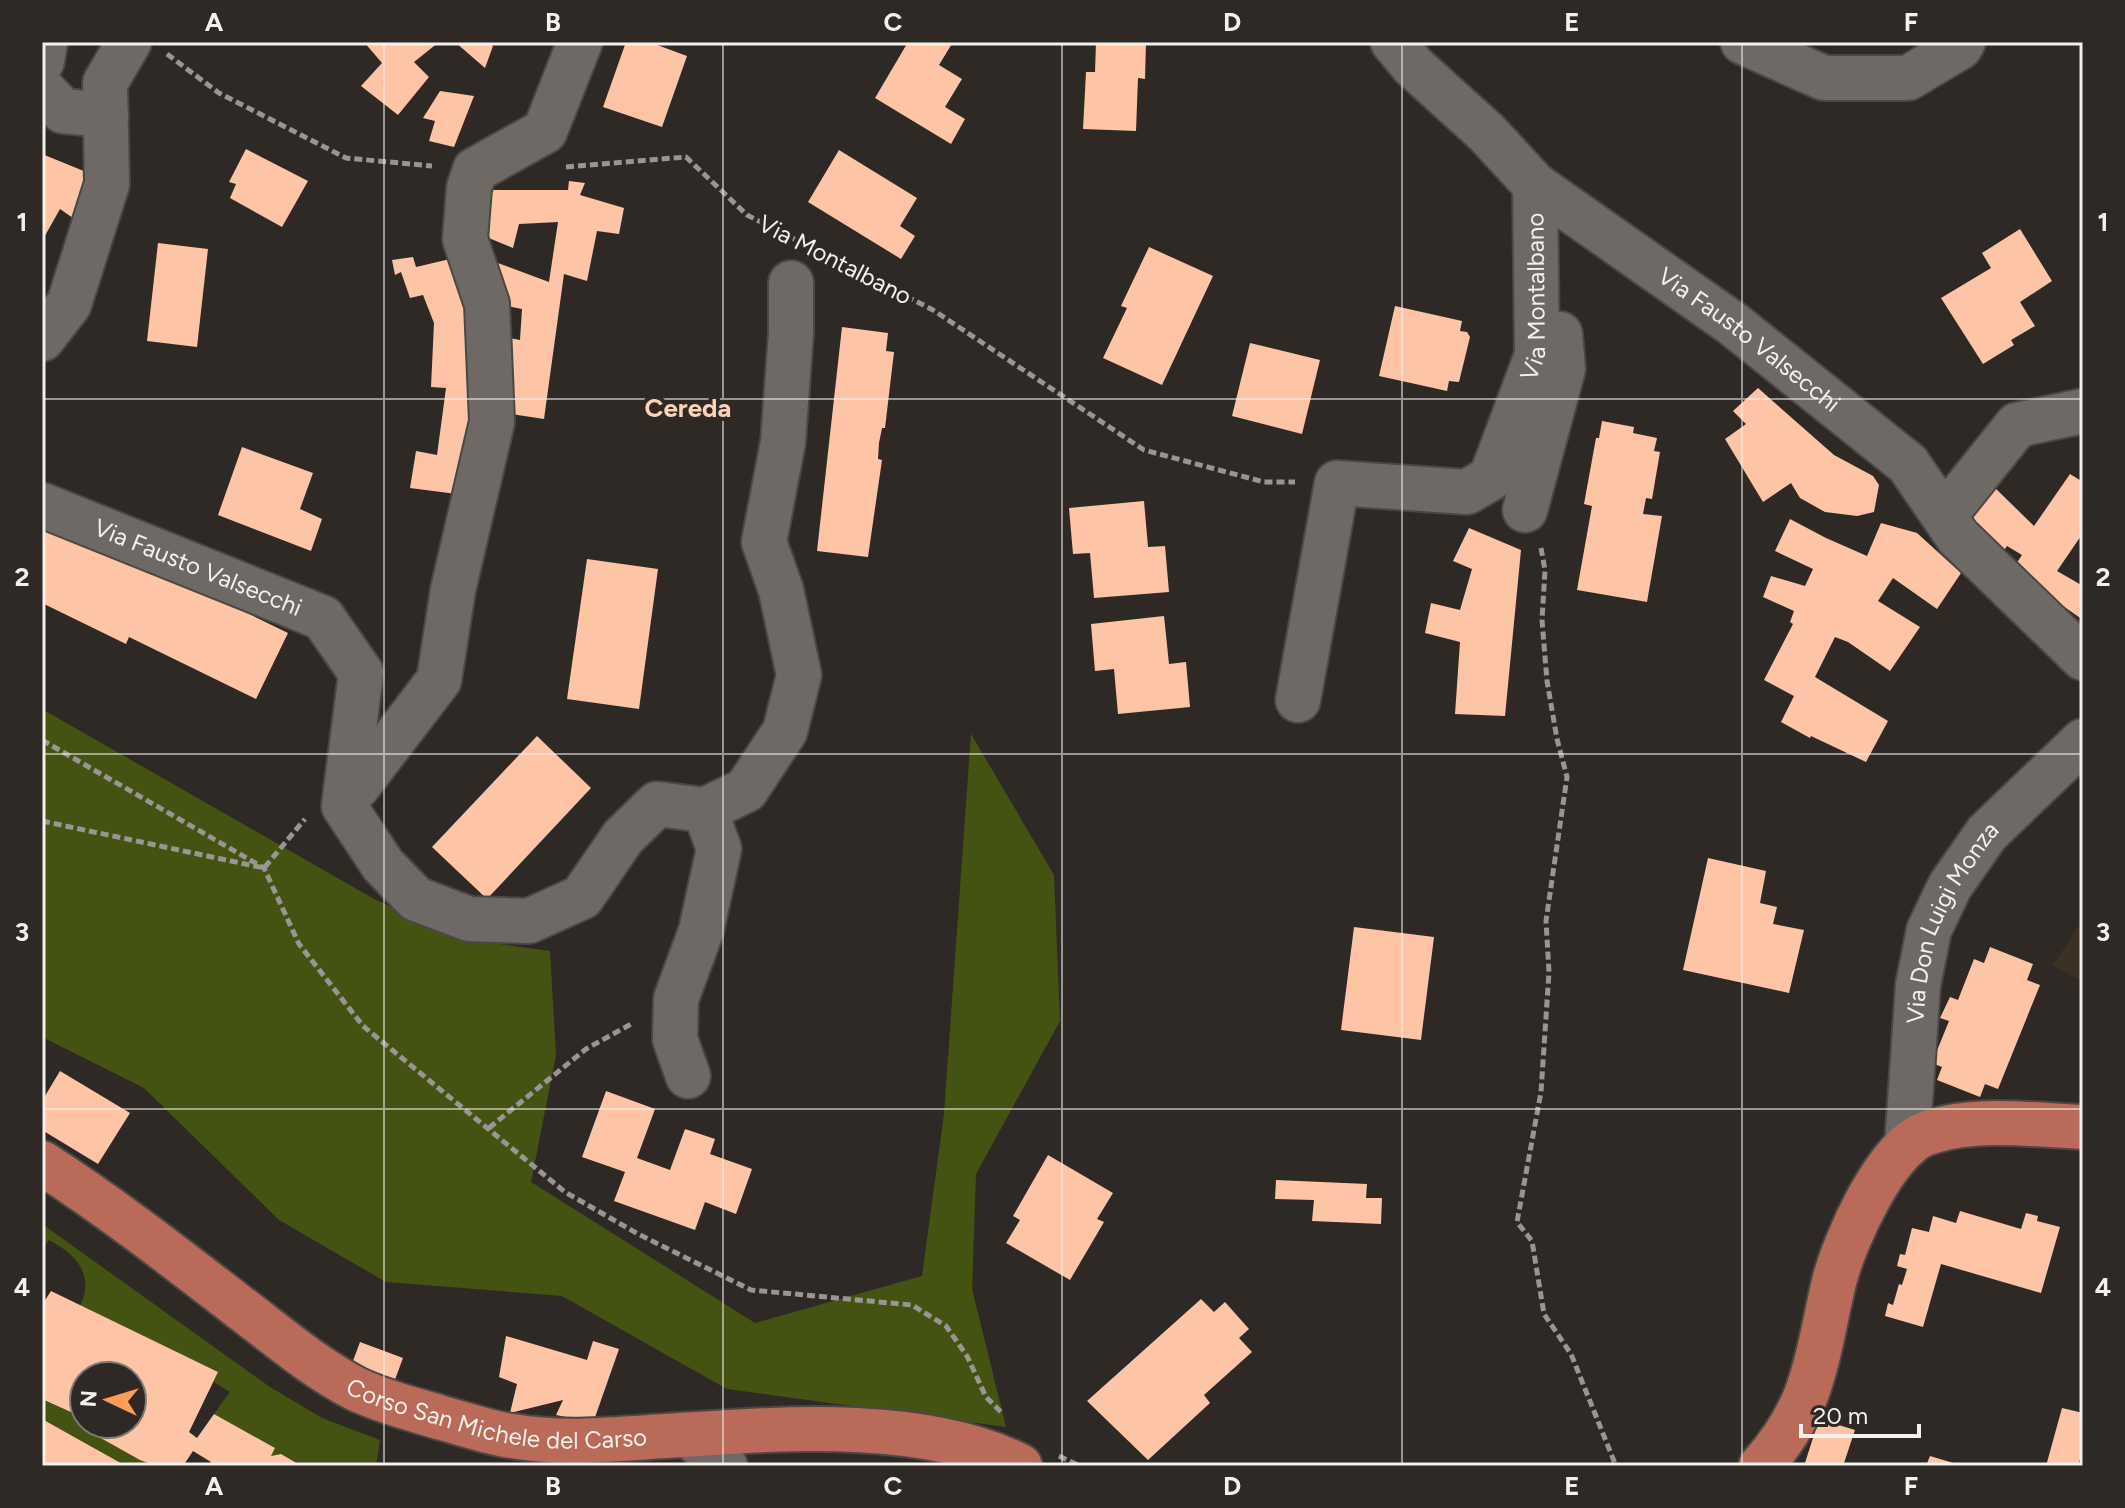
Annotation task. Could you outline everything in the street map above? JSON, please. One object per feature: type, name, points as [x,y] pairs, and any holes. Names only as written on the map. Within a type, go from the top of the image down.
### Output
[{"type":"main road","points":[[1761,1466],[1787,1436],[1807,1394],[1825,1331],[1835,1280],[1853,1233],[1884,1173],[1907,1146],[1921,1135],[1958,1126],[2083,1127]]},
{"type":"main road","name":"Corso San Michele del Carso","points":[[42,1163],[98,1199],[306,1357],[356,1389],[396,1404],[510,1436],[568,1443],[809,1430],[913,1435],[975,1447],[1020,1466]]},
{"type":"street","points":[[42,61],[45,42]]},
{"type":"street","points":[[348,778],[357,787],[439,680],[453,590],[492,422],[487,304],[465,239],[469,188],[475,170],[545,131],[580,42]]},
{"type":"street","name":"Via Fausto Valsecchi","points":[[1393,42],[1413,66],[1487,133],[1535,185],[1733,324],[1908,464],[1958,537],[2082,652]]},
{"type":"street","points":[[1743,42],[1824,78],[1908,78],[1960,47],[1963,42]]},
{"type":"street","points":[[42,339],[69,304],[107,184],[105,83],[143,44]]},
{"type":"street","points":[[42,89],[63,111],[106,115]]},
{"type":"street","name":"Via Montalbano","points":[[1337,483],[1467,492],[1491,478],[1537,355],[1535,185]]},
{"type":"street","name":"Via Montalbano","points":[[1525,510],[1563,369],[1557,300],[1535,185]]},
{"type":"street","points":[[688,1076],[675,1039],[676,999],[701,931],[719,849],[705,810],[746,790],[785,731],[799,675],[781,590],[764,542],[783,442],[791,333],[804,259]]},
{"type":"street","points":[[1944,516],[2017,425],[2083,411]]},
{"type":"street","points":[[1298,700],[1337,483]]},
{"type":"street","name":"Via Fausto Valsecchi","points":[[42,505],[323,618],[361,673],[344,806],[383,865],[416,899],[469,919],[529,921],[582,897],[623,837],[657,804],[705,810]]},
{"type":"street","name":"Via Don Luigi Monza","points":[[1907,1146],[1918,985],[1929,930],[1950,886],[1987,833],[2083,741]]},
{"type":"street","points":[[689,1435],[725,1466]]},
{"type":"path","points":[[143,44],[219,93],[346,158],[475,170]]},
{"type":"path","name":"Via Montalbano","points":[[553,168],[686,157],[747,215],[804,259],[933,310],[1144,450],[1264,482],[1337,483]]},
{"type":"path","points":[[1525,510],[1538,528],[1545,570],[1542,620],[1547,681],[1567,777],[1546,921],[1549,972],[1541,1092],[1517,1222],[1532,1241],[1544,1314],[1571,1354],[1616,1466]]},
{"type":"path","points":[[42,740],[264,868],[299,944],[363,1026],[565,1192],[638,1234],[751,1290],[912,1305],[946,1326],[967,1356],[986,1397]]},
{"type":"path","points":[[264,868],[348,778]]},
{"type":"path","points":[[42,821],[264,868]]},
{"type":"path","points":[[489,1128],[586,1049],[676,999]]},
{"type":"shaded area","points":[[2083,919],[2083,982],[2053,965]]},
{"type":"green space","points":[[42,709],[374,899],[462,939],[550,951],[556,1055],[531,1182],[755,1323],[922,1276],[944,1114],[971,734],[1054,875],[1060,1021],[976,1174],[972,1289],[1006,1427],[727,1389],[562,1296],[386,1282],[279,1220],[144,1088],[42,1037]]},
{"type":"green space","points":[[42,1224],[270,1387],[322,1418],[380,1440],[376,1466],[304,1466],[281,1454],[271,1456],[275,1448],[214,1414],[230,1392],[214,1382],[218,1372],[80,1306],[84,1295],[84,1275],[75,1259],[49,1240],[42,1250]]},
{"type":"green space","points":[[42,1399],[68,1411],[68,1434],[42,1419]]},
{"type":"green space","points":[[80,1440],[118,1440],[156,1466],[126,1466]]},
{"type":"building","points":[[364,42],[439,42],[414,62],[429,77],[398,115],[361,86],[382,63]]},
{"type":"building","points":[[455,42],[489,42],[493,46],[485,68]]},
{"type":"building","points":[[626,42],[649,42],[687,56],[662,127],[603,107]]},
{"type":"building","points":[[908,42],[953,42],[939,65],[962,79],[945,107],[965,119],[951,144],[875,98]]},
{"type":"building","points":[[1096,42],[1146,42],[1145,79],[1138,78],[1136,131],[1083,129],[1086,72],[1095,72]]},
{"type":"building","points":[[440,91],[474,96],[454,147],[429,141],[435,121],[423,118]]},
{"type":"building","points":[[246,149],[308,181],[282,227],[230,198],[236,184],[229,182]]},
{"type":"building","points":[[839,150],[917,198],[900,226],[915,236],[901,259],[808,202]]},
{"type":"building","points":[[42,154],[96,176],[73,218],[60,209],[42,241]]},
{"type":"building","points":[[569,181],[585,183],[580,195],[624,208],[619,234],[597,231],[587,281],[564,274],[544,419],[511,414],[513,403],[496,400],[504,337],[520,340],[522,309],[501,305],[487,259],[549,282],[558,222],[519,224],[513,248],[474,232],[471,190],[568,190]]},
{"type":"building","points":[[2020,229],[2052,281],[2020,302],[2035,326],[2011,340],[2014,345],[1983,364],[1941,298],[1991,268],[1982,253]]},
{"type":"building","points":[[158,243],[208,249],[197,347],[147,341]]},
{"type":"building","points":[[1149,247],[1213,276],[1162,385],[1103,358],[1127,308],[1121,306]]},
{"type":"building","points":[[463,256],[482,412],[464,495],[410,488],[416,451],[437,455],[446,388],[431,387],[434,323],[423,295],[410,298],[401,272],[395,275],[392,260],[413,257],[416,267]]},
{"type":"building","points":[[1395,306],[1462,321],[1460,331],[1467,332],[1470,337],[1459,382],[1449,381],[1447,391],[1379,376]]},
{"type":"building","points":[[842,327],[888,333],[886,351],[894,352],[885,428],[882,428],[879,443],[878,459],[882,460],[868,557],[817,551]]},
{"type":"building","points":[[1250,343],[1320,360],[1302,434],[1232,416]]},
{"type":"building","points":[[1758,388],[1834,455],[1873,476],[1879,485],[1874,512],[1857,516],[1825,512],[1800,498],[1791,483],[1763,502],[1725,439],[1746,424],[1733,411]]},
{"type":"building","points":[[1602,421],[1634,427],[1633,433],[1657,438],[1654,451],[1660,452],[1652,499],[1646,498],[1643,514],[1662,516],[1647,602],[1577,590],[1592,506],[1584,504]]},
{"type":"building","points":[[242,447],[313,473],[300,509],[322,519],[311,551],[218,515]]},
{"type":"building","points":[[2070,474],[2083,482],[2083,533],[2057,571],[2083,586],[2083,620],[2012,570],[2022,555],[2007,546],[2001,555],[1962,517],[1992,485],[2034,526]]},
{"type":"building","points":[[1144,501],[1148,547],[1165,546],[1169,592],[1094,598],[1090,553],[1073,554],[1069,508]]},
{"type":"building","points":[[1790,519],[1867,556],[1881,523],[1917,533],[1961,573],[1937,609],[1893,578],[1878,601],[1920,627],[1890,671],[1848,642],[1835,637],[1815,677],[1888,721],[1866,762],[1781,722],[1794,696],[1764,680],[1793,624],[1790,622],[1794,611],[1763,597],[1771,576],[1805,586],[1813,569],[1775,551]]},
{"type":"building","points":[[42,521],[152,575],[155,568],[288,633],[256,699],[129,637],[126,644],[42,603]]},
{"type":"building","points":[[1469,528],[1521,550],[1505,716],[1455,714],[1460,642],[1425,633],[1431,603],[1460,610],[1472,569],[1453,561]]},
{"type":"building","points":[[587,559],[658,569],[639,709],[567,699]]},
{"type":"building","points":[[1164,616],[1169,664],[1186,662],[1190,707],[1118,714],[1114,669],[1095,671],[1091,624]]},
{"type":"building","points":[[537,736],[591,788],[487,899],[432,847]]},
{"type":"building","points":[[1708,858],[1766,871],[1760,903],[1777,907],[1773,924],[1804,930],[1789,993],[1683,970]]},
{"type":"building","points":[[1354,927],[1434,937],[1421,1040],[1341,1030]]},
{"type":"building","points":[[1990,947],[2033,964],[2027,980],[2040,985],[1998,1089],[1985,1084],[1980,1097],[1937,1080],[1942,1067],[1932,1063],[1949,1021],[1940,1018],[1950,997],[1958,1000],[1974,959],[1984,963]]},
{"type":"building","points":[[60,1071],[130,1113],[98,1164],[42,1130],[42,1101]]},
{"type":"building","points":[[606,1091],[655,1109],[637,1158],[670,1170],[685,1129],[715,1139],[710,1154],[752,1169],[736,1214],[705,1202],[695,1230],[614,1201],[625,1172],[582,1157]]},
{"type":"building","points":[[1048,1155],[1113,1193],[1097,1219],[1104,1222],[1070,1280],[1006,1243],[1020,1220],[1013,1216]]},
{"type":"building","points":[[1276,1180],[1367,1184],[1366,1198],[1382,1198],[1381,1224],[1312,1221],[1314,1200],[1275,1199]]},
{"type":"building","points":[[1960,1211],[2021,1229],[2026,1213],[2038,1216],[2037,1221],[2060,1227],[2041,1293],[1941,1264],[1923,1327],[1885,1316],[1888,1303],[1893,1305],[1907,1269],[1897,1266],[1900,1254],[1905,1255],[1912,1228],[1929,1232],[1933,1216],[1956,1223]]},
{"type":"building","points":[[51,1291],[218,1372],[189,1432],[197,1438],[214,1414],[275,1448],[271,1456],[281,1454],[302,1466],[209,1466],[211,1462],[193,1451],[183,1466],[156,1466],[104,1440],[148,1440],[148,1360],[68,1360],[68,1411],[42,1399],[42,1305]]},
{"type":"building","points":[[1201,1299],[1214,1312],[1225,1302],[1249,1329],[1239,1338],[1252,1352],[1204,1395],[1210,1403],[1148,1460],[1087,1401]]},
{"type":"building","points":[[506,1336],[587,1360],[593,1341],[619,1349],[593,1423],[556,1415],[563,1400],[510,1413],[517,1384],[499,1377]]},
{"type":"building","points":[[360,1342],[403,1358],[393,1385],[350,1369]]},
{"type":"building","points":[[2062,1408],[2083,1413],[2083,1447],[2078,1466],[2046,1466]]},
{"type":"building","points":[[42,1419],[68,1434],[68,1440],[80,1440],[126,1466],[42,1466]]},
{"type":"building","points":[[1819,1419],[1855,1430],[1843,1466],[1804,1466]]},
{"type":"building","points":[[1930,1456],[1960,1465],[1960,1466],[1926,1466]]},
{"type":"district","name":"Cereda","points":[[688,408]]}]
